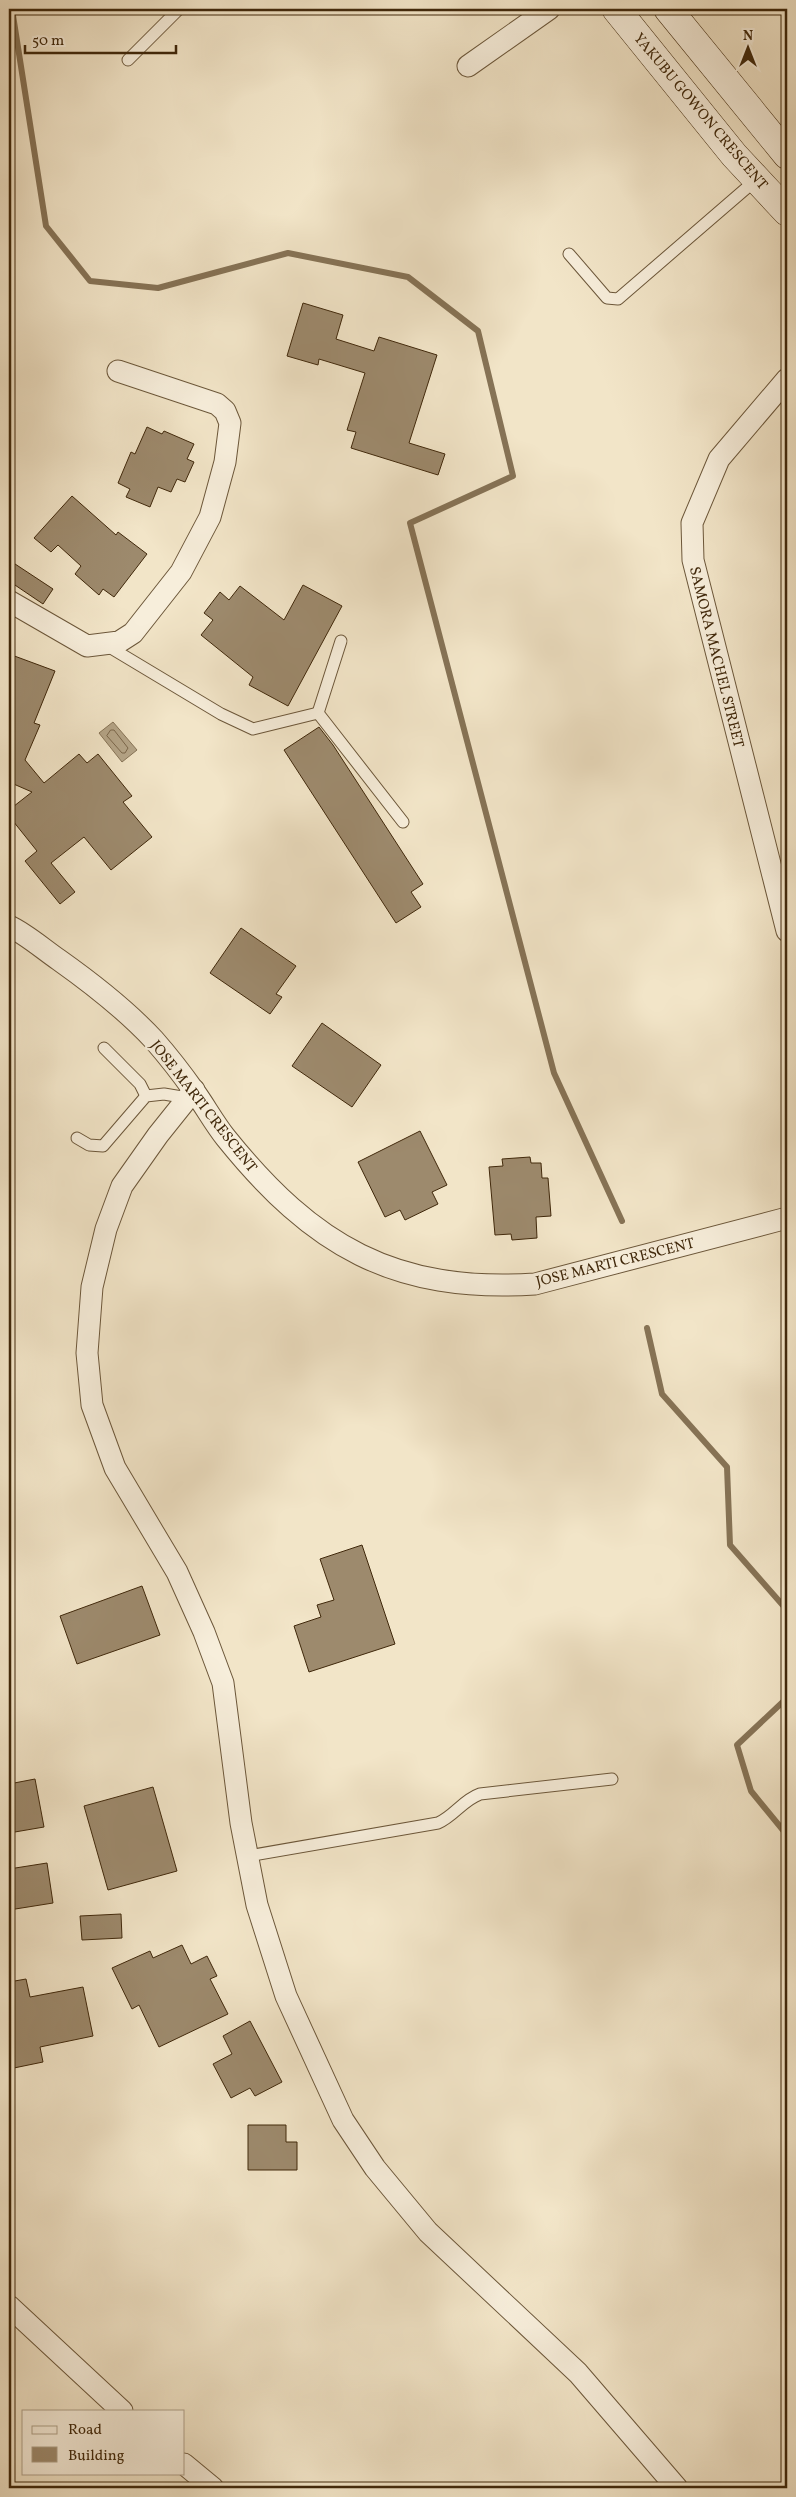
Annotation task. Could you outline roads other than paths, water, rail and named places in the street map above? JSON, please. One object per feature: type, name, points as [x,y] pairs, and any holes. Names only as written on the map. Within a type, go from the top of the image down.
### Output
[{"type":"main road","name":"YAKUBU GOWON CRESCENT","points":[[616,9],[734,155],[787,212]]},
{"type":"main road","points":[[668,9],[787,155]]},
{"type":"street","points":[[468,66],[549,9]]},
{"type":"street","points":[[9,601],[87,646],[119,642],[133,633],[181,572],[210,517],[225,462],[230,423],[226,411],[218,404],[118,371]]},
{"type":"street","name":"SAMORA MACHEL STREET","points":[[787,379],[719,459],[692,523],[693,560],[787,931]]},
{"type":"street","name":"JOSE MARTI CRESCENT","points":[[9,926],[86,979],[153,1040],[191,1094],[224,1136],[263,1181],[310,1224],[357,1255],[380,1265],[412,1274],[464,1283],[500,1286],[535,1284],[787,1218]]},
{"type":"street","points":[[191,1094],[158,1135],[122,1186],[106,1229],[92,1287],[87,1353],[92,1405],[115,1468],[177,1572],[204,1632],[223,1684],[241,1823],[257,1905],[286,1996],[343,2120],[375,2168],[428,2232],[578,2373],[677,2488]]},
{"type":"street","points":[[9,2306],[121,2410]]},
{"type":"street","points":[[185,2465],[213,2488]]},
{"type":"lane","points":[[128,60],[179,9]]},
{"type":"lane","points":[[569,254],[607,298],[618,299],[757,179]]},
{"type":"lane","points":[[318,713],[341,641]]},
{"type":"lane","points":[[106,645],[222,714],[253,729],[318,713]]},
{"type":"lane","points":[[318,713],[403,822]]},
{"type":"lane","points":[[104,1048],[140,1084],[146,1096]]},
{"type":"lane","points":[[78,1138],[89,1145],[103,1146],[146,1096],[191,1094]]},
{"type":"lane","points":[[248,1856],[438,1823],[448,1819],[471,1798],[480,1794],[612,1778]]},
{"type":"water","points":[[113,722],[137,750],[122,762],[99,733]]},
{"type":"waterway","points":[[12,9],[46,226],[90,281],[158,288],[288,253],[408,277],[478,331],[513,476],[410,523],[554,1073],[622,1221]]},
{"type":"waterway","points":[[647,1328],[662,1394],[727,1467],[730,1545],[787,1610]]},
{"type":"waterway","points":[[787,1698],[737,1745],[751,1791],[787,1835]]}]
